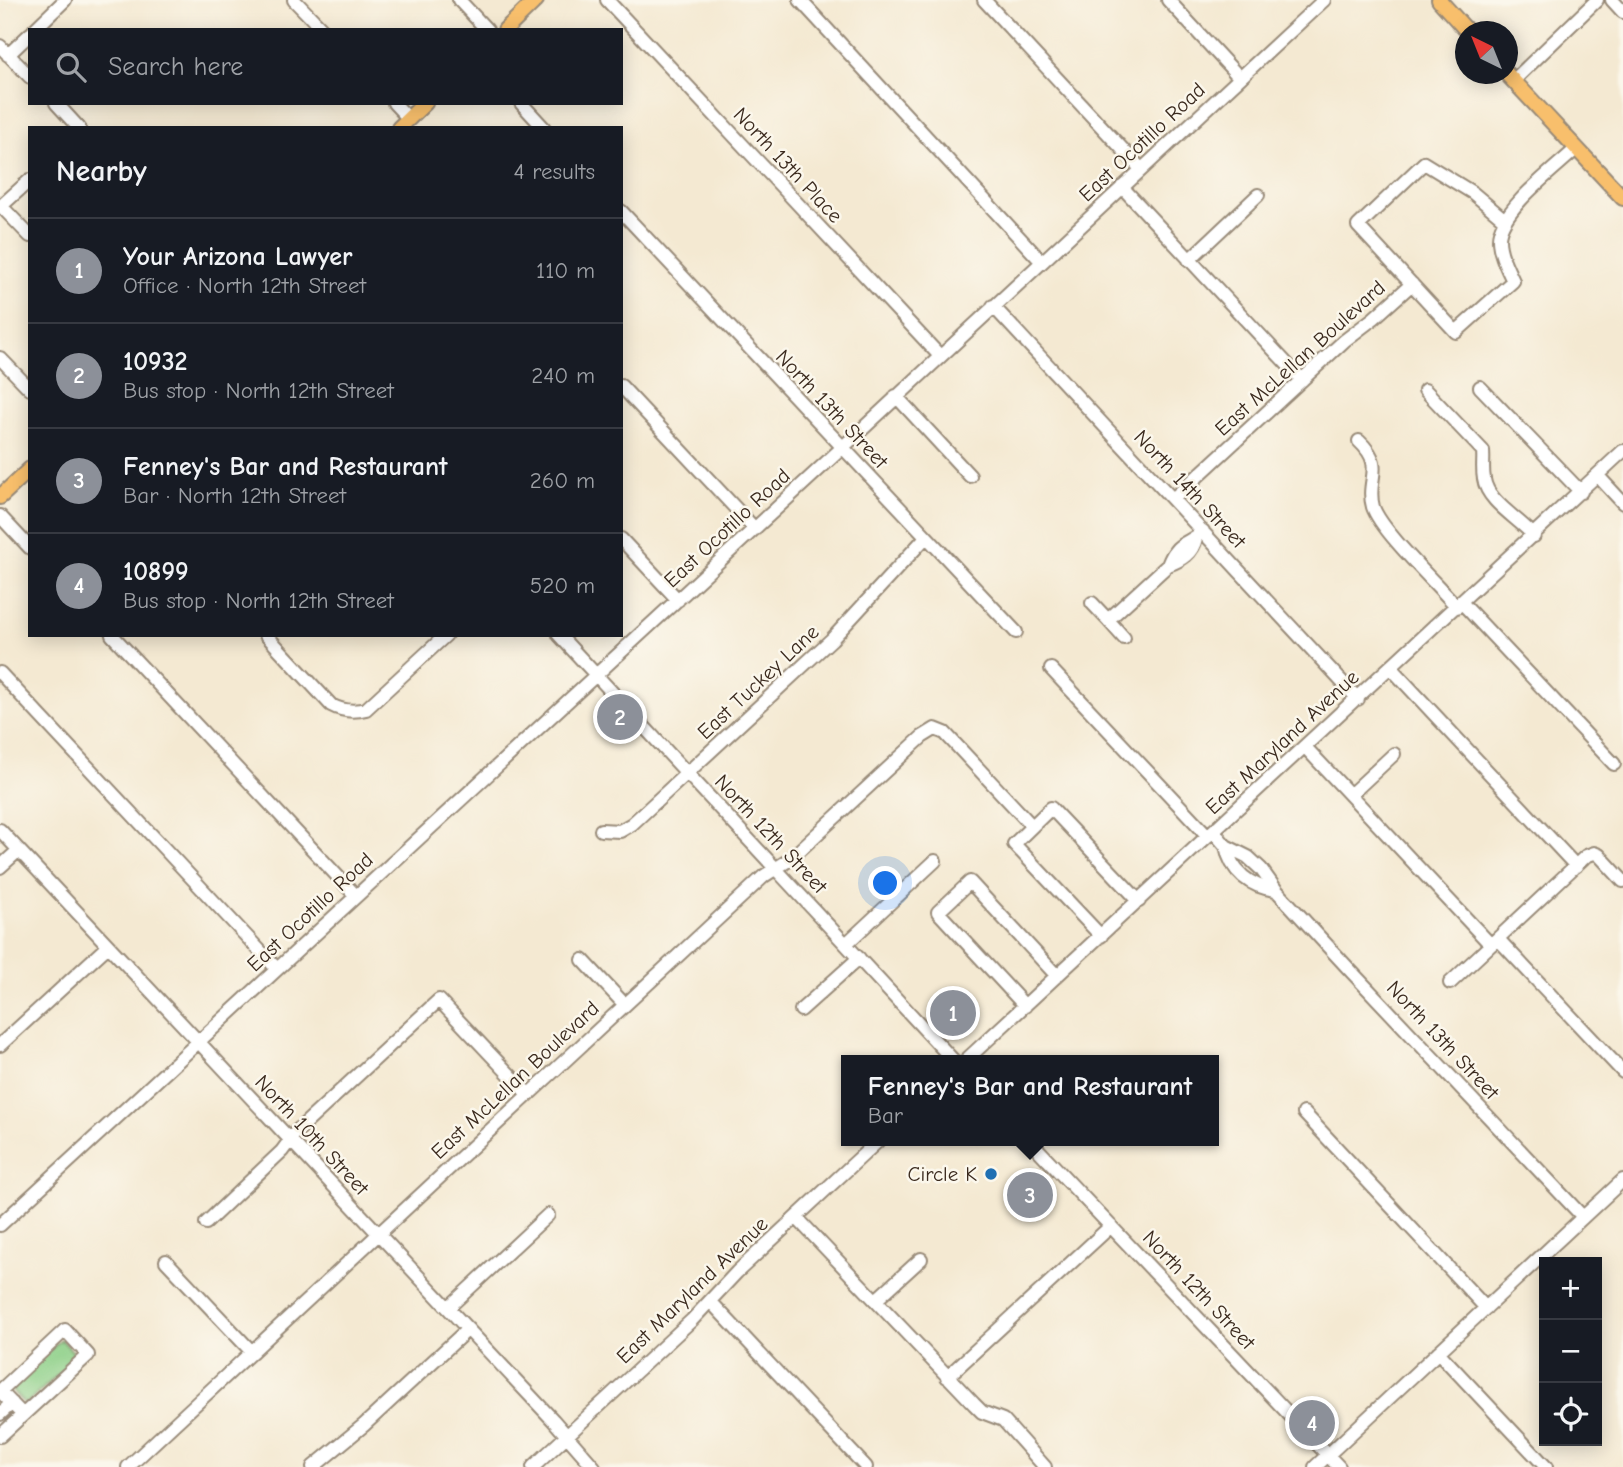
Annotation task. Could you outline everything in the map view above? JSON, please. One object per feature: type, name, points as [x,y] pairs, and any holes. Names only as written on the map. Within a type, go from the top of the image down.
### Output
[{"type":"main road","points":[[507,28],[536,0]]},
{"type":"main road","points":[[1439,0],[1458,21]]},
{"type":"main road","points":[[1517,84],[1623,198]]},
{"type":"main road","points":[[404,123],[423,105]]},
{"type":"main road","points":[[0,497],[28,472]]},
{"type":"street","points":[[36,28],[65,0]]},
{"type":"street","points":[[294,0],[321,28]]},
{"type":"street","points":[[459,0],[485,28]]},
{"type":"street","name":"North 13th Place","points":[[607,0],[940,356]]},
{"type":"street","points":[[800,0],[1041,261]]},
{"type":"street","points":[[984,0],[1141,169]]},
{"type":"street","points":[[1168,0],[1240,78]]},
{"type":"street","name":"East Ocotillo Road","points":[[1,1224],[842,449],[1324,0]]},
{"type":"street","points":[[1518,70],[1597,0]]},
{"type":"street","points":[[1612,0],[1623,12]]},
{"type":"street","points":[[28,35],[4,50],[28,75]]},
{"type":"street","points":[[58,105],[77,126]]},
{"type":"street","points":[[395,105],[404,123]]},
{"type":"street","points":[[523,105],[542,126]]},
{"type":"street","points":[[1412,284],[1358,226],[1424,163],[1473,193],[1505,220],[1515,206],[1577,148]]},
{"type":"street","points":[[28,182],[1,207],[28,234]]},
{"type":"street","points":[[1122,187],[1302,380]]},
{"type":"street","points":[[1189,260],[1258,195]]},
{"type":"street","name":"North 13th Street","points":[[623,213],[1016,632]]},
{"type":"street","name":"East McLellan Boulevard","points":[[1173,499],[1344,341],[1412,284],[1456,332],[1513,281],[1499,240],[1505,220]]},
{"type":"street","name":"North 14th Street","points":[[993,306],[1173,499],[1199,535],[1358,699]]},
{"type":"street","points":[[0,358],[28,387]]},
{"type":"street","points":[[1480,387],[1581,492]]},
{"type":"street","points":[[623,388],[755,529]]},
{"type":"street","points":[[1425,390],[1483,451],[1483,478],[1488,492],[1534,536]]},
{"type":"street","points":[[896,396],[971,476]]},
{"type":"street","points":[[1359,441],[1371,452],[1374,466],[1373,506],[1382,524],[1615,764]]},
{"type":"street","name":"East Maryland Avenue","points":[[972,1055],[1306,748],[1623,451]]},
{"type":"street","points":[[1598,476],[1623,503]]},
{"type":"street","points":[[0,516],[28,546]]},
{"type":"street","points":[[1108,620],[1168,565],[1172,553],[1182,551],[1186,540],[1199,535]]},
{"type":"street","name":"East Tuckey Lane","points":[[601,830],[620,831],[632,824],[832,639],[926,537]]},
{"type":"street","points":[[623,541],[678,600]]},
{"type":"street","points":[[1091,603],[1124,638]]},
{"type":"street","points":[[113,637],[356,896]]},
{"type":"street","points":[[268,637],[331,705],[338,709],[357,711],[366,709],[444,637]]},
{"type":"street","name":"North 12th Street","points":[[561,637],[948,1055]]},
{"type":"street","points":[[1391,668],[1576,866]]},
{"type":"street","name":"North 13th Street","points":[[1051,669],[1210,834],[1226,846],[1228,859],[1250,884],[1276,890],[1583,1217]]},
{"type":"street","points":[[0,673],[277,969]]},
{"type":"street","name":"East McLellan Boulevard","points":[[128,1467],[764,876],[789,860],[922,737],[935,729],[945,733],[1032,826]]},
{"type":"street","points":[[1306,748],[1623,1072]]},
{"type":"street","points":[[1350,795],[1394,754]]},
{"type":"street","points":[[1101,936],[1014,844],[1051,808],[1139,901]]},
{"type":"street","name":"North 10th Street","points":[[0,830],[594,1467]]},
{"type":"street","points":[[0,867],[19,850]]},
{"type":"street","points":[[1450,983],[1590,854],[1599,855],[1623,881]]},
{"type":"street","points":[[846,944],[935,861]]},
{"type":"street","points":[[1026,1006],[937,912],[970,881],[1058,976]]},
{"type":"street","points":[[0,1045],[108,946]]},
{"type":"street","points":[[801,1010],[859,958]]},
{"type":"street","points":[[583,960],[625,1005]]},
{"type":"street","points":[[206,1223],[296,1132],[439,1000],[528,1094]]},
{"type":"street","points":[[1304,1113],[1486,1308]]},
{"type":"street","name":"East Maryland Avenue","points":[[533,1467],[873,1146]]},
{"type":"street","name":"North 12th Street","points":[[1035,1146],[1339,1467]]},
{"type":"street","points":[[1315,1467],[1623,1180]]},
{"type":"street","points":[[448,1308],[548,1215]]},
{"type":"street","points":[[796,1217],[947,1377],[982,1412],[1003,1420],[1045,1467]]},
{"type":"street","points":[[947,1377],[1111,1226]]},
{"type":"street","points":[[876,1300],[921,1259]]},
{"type":"street","points":[[166,1261],[252,1352]]},
{"type":"street","points":[[710,1301],[866,1467]]},
{"type":"street","points":[[313,1467],[364,1425],[468,1329]]},
{"type":"street","points":[[0,1436],[23,1415],[88,1354],[65,1330],[1,1391],[23,1415]]},
{"type":"street","points":[[1438,1352],[1546,1467]]},
{"type":"street","points":[[0,1413],[12,1403]]},
{"type":"green space","points":[[61,1339],[78,1357],[25,1405],[9,1387]]},
{"type":"place","name":"10932","points":[[620,717]]},
{"type":"place","name":"Your Arizona Lawyer","points":[[953,1013]]},
{"type":"place","name":"Circle K","points":[[991,1174]]},
{"type":"place","name":"Fenney's Bar and Restaurant","points":[[1030,1195]]},
{"type":"place","name":"10899","points":[[1312,1423]]}]
